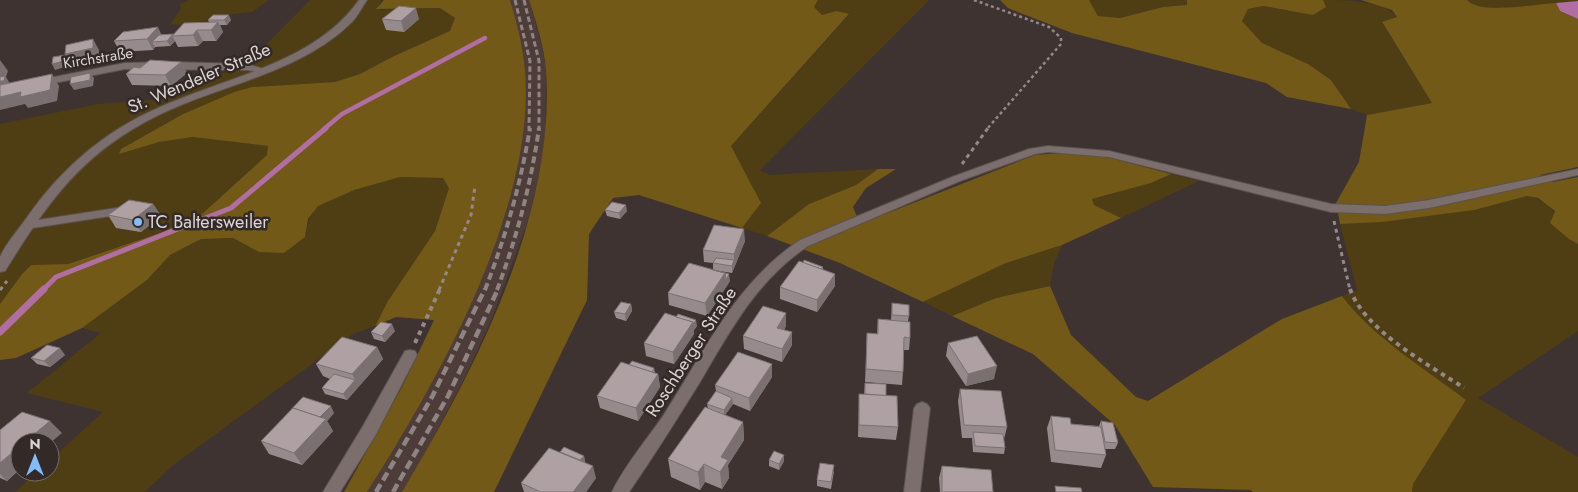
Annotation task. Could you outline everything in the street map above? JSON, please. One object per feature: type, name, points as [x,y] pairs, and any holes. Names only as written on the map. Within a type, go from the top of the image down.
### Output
[{"type":"street","name":"St. Wendeler Straße","points":[[0,268],[49,194],[73,168],[111,138],[137,122],[168,107],[289,59],[318,43],[353,15],[363,0]]},
{"type":"street","name":"Kirchstraße","points":[[29,86],[125,66],[247,67],[262,70]]},
{"type":"street","name":"Roschberger Straße","points":[[620,492],[654,444],[738,308],[764,275],[785,254],[804,243],[956,179],[1033,151],[1067,148],[1090,150],[1331,208],[1385,210],[1429,204],[1578,172]]},
{"type":"street","points":[[331,492],[369,431],[410,355]]},
{"type":"street","points":[[912,492],[922,408]]},
{"type":"lane","points":[[29,224],[129,209]]},
{"type":"path","points":[[956,179],[955,172],[990,126],[1061,44],[1062,38],[1049,27],[974,0]]},
{"type":"path","points":[[410,355],[459,248],[471,215],[475,186]]},
{"type":"path","points":[[1331,208],[1350,291],[1353,301],[1361,312],[1392,338],[1464,388]]},
{"type":"path","points":[[0,290],[12,273]]},
{"type":"shaded area","points":[[189,0],[268,0],[253,12],[223,15],[189,26],[170,24],[181,9],[180,4]]},
{"type":"shaded area","points":[[310,0],[382,0],[377,8],[380,10],[440,8],[455,18],[450,31],[394,56],[360,74],[335,82],[252,87],[234,92],[183,114],[121,149],[119,153],[159,142],[193,137],[268,146],[268,154],[203,213],[160,233],[67,264],[31,265],[0,304],[0,124],[98,104],[153,100],[229,71],[240,61],[256,55]]},
{"type":"shaded area","points":[[384,0],[510,0],[524,61],[524,123],[515,178],[499,234],[477,290],[452,345],[424,398],[367,492],[344,492],[402,387],[434,320],[396,317],[375,326],[388,301],[435,231],[449,188],[443,178],[400,177],[354,190],[318,206],[308,219],[305,237],[284,253],[259,252],[233,238],[201,239],[170,255],[147,280],[82,328],[16,358],[0,360],[0,304],[31,265],[68,264],[160,233],[203,213],[267,155],[268,146],[193,137],[159,142],[119,154],[121,149],[183,114],[234,92],[252,87],[335,82],[360,74],[394,56],[450,31],[455,18],[440,8],[376,9]]},
{"type":"shaded area","points":[[510,0],[529,0],[546,68],[545,136],[540,172],[529,218],[491,321],[465,377],[423,457],[402,492],[367,492],[435,375],[486,265],[504,219],[516,174],[525,102],[525,71],[522,46]]},
{"type":"shaded area","points":[[529,0],[818,0],[814,7],[822,15],[836,11],[849,14],[731,146],[761,203],[742,228],[639,195],[613,198],[589,234],[587,300],[494,492],[402,492],[457,395],[482,343],[505,290],[524,235],[538,180],[546,125],[545,61]]},
{"type":"shaded area","points":[[818,0],[929,0],[760,170],[769,175],[878,169],[856,185],[809,204],[767,236],[742,228],[761,203],[731,146],[849,15],[836,11],[822,15],[814,7]]},
{"type":"shaded area","points":[[1000,0],[1089,0],[1098,16],[1120,18],[1163,7],[1187,5],[1187,0],[1323,0],[1326,7],[1313,15],[1263,6],[1248,9],[1242,21],[1262,43],[1308,64],[1331,80],[1351,109],[1287,97],[1266,83],[1072,33],[1008,8]]},
{"type":"shaded area","points":[[1089,0],[1187,0],[1188,5],[1163,7],[1120,18],[1098,16]]},
{"type":"shaded area","points":[[1323,0],[1363,2],[1391,11],[1397,17],[1382,23],[1432,103],[1367,115],[1351,109],[1331,80],[1308,64],[1262,43],[1242,21],[1248,9],[1263,6],[1289,11],[1326,7]]},
{"type":"shaded area","points":[[1361,0],[1467,0],[1484,7],[1496,8],[1556,3],[1560,11],[1578,19],[1578,167],[1540,175],[1553,182],[1578,177],[1578,244],[1550,223],[1555,211],[1538,198],[1527,196],[1474,210],[1382,222],[1340,224],[1336,203],[1359,162],[1367,115],[1432,103],[1382,22],[1397,17],[1392,10]]},
{"type":"shaded area","points":[[1467,0],[1578,1],[1502,8],[1475,5]]},
{"type":"shaded area","points":[[1578,1],[1578,19],[1560,11],[1556,3]]},
{"type":"shaded area","points":[[1063,153],[1107,157],[1171,174],[1151,183],[1092,199],[1094,205],[1121,218],[1062,245],[1006,263],[923,302],[840,263],[767,236],[809,204],[856,185],[878,169],[896,169],[866,188],[853,207],[860,224],[1035,155]]},
{"type":"shaded area","points":[[1171,174],[1199,181],[1121,218],[1094,205],[1092,199],[1151,183]]},
{"type":"shaded area","points":[[400,177],[443,178],[449,188],[435,231],[388,301],[375,326],[353,334],[172,466],[145,492],[15,492],[26,482],[60,482],[60,451],[103,412],[27,393],[101,333],[82,328],[147,280],[170,255],[201,239],[233,238],[259,252],[305,237],[316,208],[331,198],[355,189]]},
{"type":"shaded area","points":[[1527,196],[1539,199],[1547,204],[1570,239],[1578,244],[1578,331],[1478,398],[1578,457],[1578,492],[1412,492],[1413,484],[1466,400],[1384,339],[1355,312],[1342,296],[1357,290],[1340,224],[1434,215],[1481,207]]},
{"type":"shaded area","points":[[1062,245],[1054,264],[1050,286],[996,298],[952,316],[923,302],[1006,263]]},
{"type":"shaded area","points":[[1050,286],[1071,335],[1136,397],[1148,401],[1282,319],[1342,296],[1369,326],[1466,400],[1413,484],[1412,492],[1253,492],[1251,490],[1153,487],[1115,425],[1033,354],[952,316],[996,298]]},
{"type":"building","points":[[399,6],[416,8],[401,21],[382,19]]},
{"type":"building","points":[[213,15],[229,15],[224,20],[208,20]]},
{"type":"building","points":[[218,22],[211,30],[197,30],[193,35],[172,36],[184,23]]},
{"type":"building","points":[[158,27],[147,39],[114,41],[123,32]]},
{"type":"building","points":[[173,34],[167,41],[152,42],[159,35]]},
{"type":"building","points":[[93,39],[93,48],[65,54],[66,45]]},
{"type":"building","points":[[65,55],[68,60],[52,64],[53,57]]},
{"type":"building","points":[[150,60],[181,62],[165,75],[126,74],[134,67],[140,68]]},
{"type":"building","points":[[90,73],[90,80],[70,84],[71,77]]},
{"type":"building","points":[[52,74],[50,90],[20,97],[21,92],[0,97],[0,85]]},
{"type":"building","points":[[5,76],[4,81],[0,81],[0,77]]},
{"type":"building","points":[[129,200],[153,204],[133,220],[108,215]]},
{"type":"building","points":[[612,202],[626,205],[619,213],[605,210]]},
{"type":"building","points":[[714,225],[744,229],[734,254],[703,250]]},
{"type":"building","points":[[716,258],[734,260],[732,266],[713,263]]},
{"type":"building","points":[[804,260],[823,267],[821,269],[803,263]]},
{"type":"building","points":[[799,261],[835,274],[817,300],[780,287]]},
{"type":"building","points":[[689,263],[725,273],[705,303],[668,293]]},
{"type":"building","points":[[621,302],[631,304],[625,314],[614,312]]},
{"type":"building","points":[[892,303],[909,305],[909,316],[892,315]]},
{"type":"building","points":[[763,306],[786,313],[777,328],[792,332],[782,349],[743,336]]},
{"type":"building","points":[[665,313],[693,322],[673,352],[644,343]]},
{"type":"building","points":[[678,314],[696,320],[693,324],[693,322],[676,317]]},
{"type":"building","points":[[878,319],[910,322],[910,338],[904,337],[903,372],[866,369],[867,333],[878,334]]},
{"type":"building","points":[[381,322],[392,324],[382,336],[371,332]]},
{"type":"building","points":[[977,336],[997,366],[968,374],[948,343]]},
{"type":"building","points":[[342,337],[377,347],[352,374],[316,364]]},
{"type":"building","points":[[47,345],[60,348],[44,361],[31,358]]},
{"type":"building","points":[[738,352],[772,364],[749,398],[715,385]]},
{"type":"building","points":[[632,361],[654,368],[652,372],[629,365]]},
{"type":"building","points":[[621,362],[658,374],[636,408],[597,396]]},
{"type":"building","points":[[334,374],[355,380],[343,394],[322,388]]},
{"type":"building","points":[[865,383],[886,384],[886,396],[865,394]]},
{"type":"building","points":[[960,389],[1001,391],[1007,427],[964,425]]},
{"type":"building","points":[[716,391],[732,398],[724,410],[707,404]]},
{"type":"building","points":[[859,394],[897,396],[898,427],[859,425]]},
{"type":"building","points":[[303,397],[331,406],[320,417],[293,408],[285,417],[285,416]]},
{"type":"building","points":[[705,407],[743,422],[721,457],[728,460],[720,472],[704,464],[698,472],[668,459]]},
{"type":"building","points":[[293,408],[326,419],[294,453],[261,441]]},
{"type":"building","points":[[22,412],[50,421],[37,432],[10,432],[10,454],[0,463],[0,430]]},
{"type":"building","points":[[1051,416],[1070,418],[1071,424],[1101,427],[1106,455],[1055,450]]},
{"type":"building","points":[[1101,421],[1113,423],[1118,443],[1105,442]]},
{"type":"building","points":[[973,432],[1003,434],[1005,448],[975,446]]},
{"type":"building","points":[[564,447],[584,456],[580,460],[560,452]]},
{"type":"building","points":[[549,448],[593,466],[573,492],[541,492],[521,483]]},
{"type":"building","points":[[774,451],[784,455],[779,464],[769,460]]},
{"type":"building","points":[[820,463],[834,465],[831,482],[817,480]]},
{"type":"building","points":[[942,466],[991,470],[993,492],[942,492]]},
{"type":"building","points":[[1055,486],[1081,488],[1082,492],[1056,492]]},
{"type":"waterway","points":[[324,129],[342,114],[485,38]]},
{"type":"waterway","points":[[44,289],[56,277],[231,208],[326,128]]},
{"type":"waterway","points":[[0,332],[44,289]]},
{"type":"railway","points":[[515,0],[530,61],[529,129]]},
{"type":"railway","points":[[524,0],[539,61],[539,128]]},
{"type":"railway","points":[[485,290],[512,210],[530,128]]},
{"type":"railway","points":[[497,290],[522,210],[539,128]]},
{"type":"railway","points":[[376,492],[432,397],[485,289]]},
{"type":"railway","points":[[393,492],[448,396],[498,289]]},
{"type":"place","name":"TC Baltersweiler","points":[[138,222]]}]
